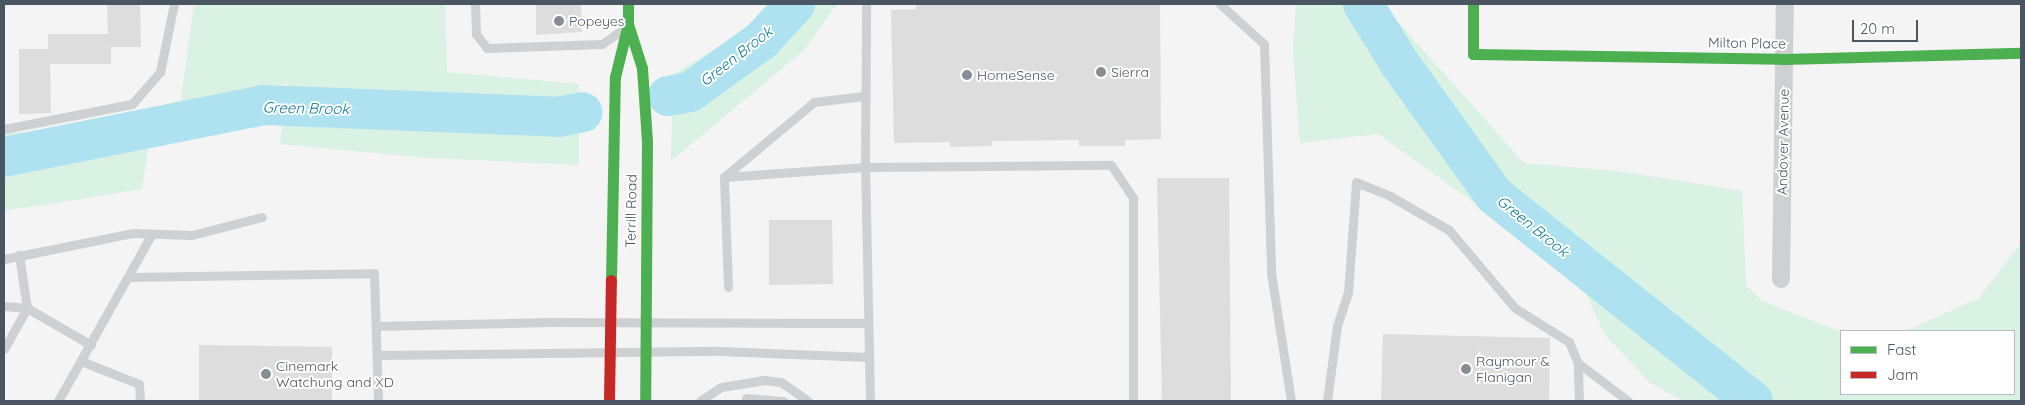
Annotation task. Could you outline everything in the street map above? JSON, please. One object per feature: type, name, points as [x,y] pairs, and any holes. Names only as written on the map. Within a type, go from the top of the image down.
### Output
[{"type":"street","name":"Terrill Road","points":[[609,401],[608,352],[616,150],[614,77],[628,24],[628,4]]},
{"type":"street","name":"Milton Place","points":[[1473,4],[1473,54],[1784,59],[2021,53]]},
{"type":"street","name":"Andover Avenue","points":[[1781,279],[1785,4]]},
{"type":"street","name":"Terrill Road","points":[[628,24],[642,68],[647,141],[645,401]]},
{"type":"lane","points":[[4,129],[132,104],[160,72],[174,4]]},
{"type":"lane","points":[[475,4],[476,34],[487,48],[602,44],[628,24]]},
{"type":"lane","points":[[866,4],[864,96],[870,401]]},
{"type":"lane","points":[[1220,4],[1264,44],[1271,273],[1291,401]]},
{"type":"lane","points":[[724,177],[814,102],[864,96]]},
{"type":"lane","points":[[724,177],[865,167],[1112,165],[1133,198],[1133,401]]},
{"type":"lane","points":[[724,177],[728,287]]},
{"type":"lane","points":[[1327,401],[1337,326],[1348,292],[1356,182],[1390,196],[1449,230],[1516,308],[1569,342],[1578,363],[1579,401]]},
{"type":"lane","points":[[4,258],[133,233],[192,235],[262,217]]},
{"type":"lane","points":[[58,401],[130,277],[151,235]]},
{"type":"lane","points":[[4,348],[27,308],[19,255]]},
{"type":"lane","points":[[130,277],[374,273],[378,401]]},
{"type":"lane","points":[[4,306],[27,308],[91,345]]},
{"type":"lane","points":[[376,326],[610,321],[646,323],[867,323]]},
{"type":"lane","points":[[377,355],[646,352],[869,356]]},
{"type":"lane","points":[[81,361],[139,384],[140,401]]},
{"type":"lane","points":[[1578,363],[1628,401]]},
{"type":"lane","points":[[700,401],[721,387],[764,380],[780,382],[808,401]]},
{"type":"lane","points":[[746,398],[784,401]]},
{"type":"green space","points":[[194,4],[445,4],[447,72],[579,84],[579,165],[429,158],[280,144],[288,83],[180,106]]},
{"type":"green space","points":[[769,4],[837,4],[804,50],[671,161],[673,74],[750,28]]},
{"type":"green space","points":[[1296,4],[1382,4],[1524,163],[1617,171],[1742,191],[1746,285],[1762,301],[1840,332],[1840,395],[2015,395],[2015,330],[1908,330],[1979,298],[2021,243],[2021,401],[1683,401],[1650,383],[1605,335],[1579,278],[1378,134],[1300,143],[1293,52]]},
{"type":"green space","points":[[153,115],[142,189],[4,211],[4,132],[47,132]]},
{"type":"building","points":[[107,4],[140,4],[141,47],[111,47],[111,64],[50,64],[51,113],[19,114],[19,49],[48,49],[48,34],[108,34]]},
{"type":"building","name":"Popeyes","points":[[536,4],[581,4],[582,32],[536,35]]},
{"type":"building","points":[[916,4],[1160,4],[1161,139],[1125,140],[1125,146],[1079,146],[1079,140],[992,141],[992,146],[950,147],[950,142],[894,143],[891,10],[916,9]]},
{"type":"building","points":[[1157,178],[1229,178],[1231,401],[1162,401]]},
{"type":"building","points":[[769,220],[832,220],[833,284],[769,285]]},
{"type":"building","name":"Raymour & Flanigan","points":[[1383,334],[1550,338],[1549,401],[1381,401]]},
{"type":"building","name":"Cinemark Watchung and XD","points":[[199,345],[332,347],[332,401],[199,401]]},
{"type":"waterway","name":"Green Brook","points":[[668,96],[690,92],[762,40],[795,4]]},
{"type":"waterway","name":"Green Brook","points":[[1363,4],[1400,64],[1494,195],[1753,401]]},
{"type":"waterway","name":"Green Brook","points":[[4,157],[264,105],[558,117],[583,112]]},
{"type":"traffic: fast","points":[[611,280],[615,77],[628,24],[628,4]]},
{"type":"traffic: fast","points":[[1473,4],[1473,54],[1784,59],[2021,53]]},
{"type":"traffic: fast","points":[[628,24],[642,68],[647,141],[645,401]]},
{"type":"traffic: jam","points":[[609,401],[611,280]]},
{"type":"place","name":"Popeyes","points":[[559,21]]},
{"type":"place","name":"Sierra","points":[[1101,72]]},
{"type":"place","name":"HomeSense","points":[[967,75]]},
{"type":"place","name":"Raymour & Flanigan","points":[[1466,369]]},
{"type":"place","name":"Cinemark Watchung and XD","points":[[266,374]]}]
